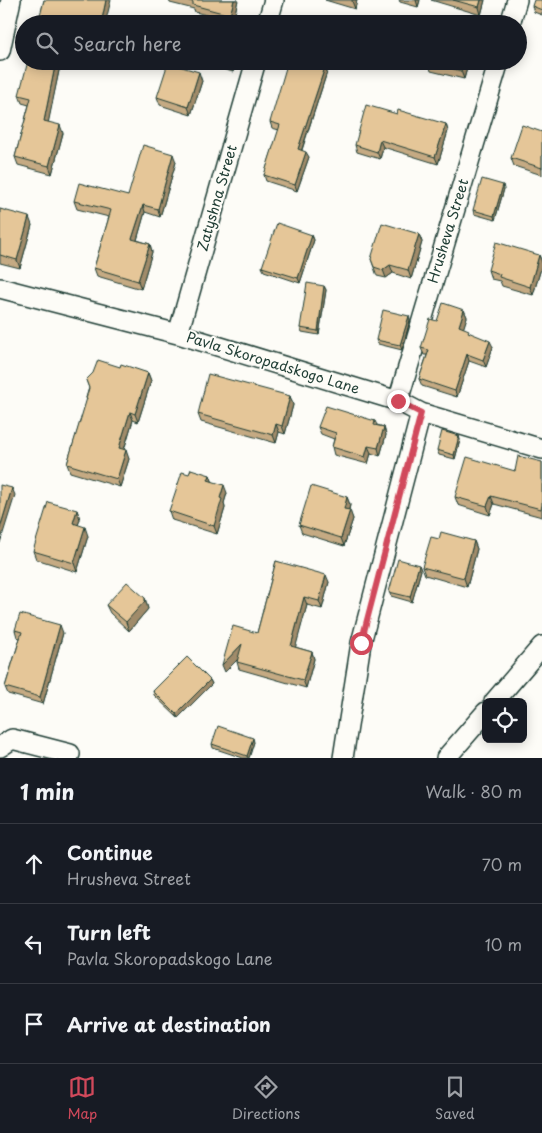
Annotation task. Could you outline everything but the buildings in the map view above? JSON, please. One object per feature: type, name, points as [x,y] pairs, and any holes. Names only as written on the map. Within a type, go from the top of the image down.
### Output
[{"type":"street","points":[[0,51],[11,0]]},
{"type":"street","points":[[270,15],[274,0]]},
{"type":"street","points":[[513,15],[517,0]]},
{"type":"street","name":"Zatyshna Street","points":[[178,334],[253,70]]},
{"type":"street","name":"Hrusheva Street","points":[[398,401],[496,70]]},
{"type":"street","name":"Pavla Skoropadskogo Lane","points":[[0,288],[178,334],[398,401],[421,413],[542,449]]},
{"type":"street","points":[[343,758],[361,643],[421,413]]},
{"type":"street","points":[[497,698],[542,646]]},
{"type":"street","points":[[446,758],[482,717]]},
{"type":"street","points":[[0,747],[12,739],[70,754]]},
{"type":"route","points":[[361,643],[421,413],[398,401]]}]
